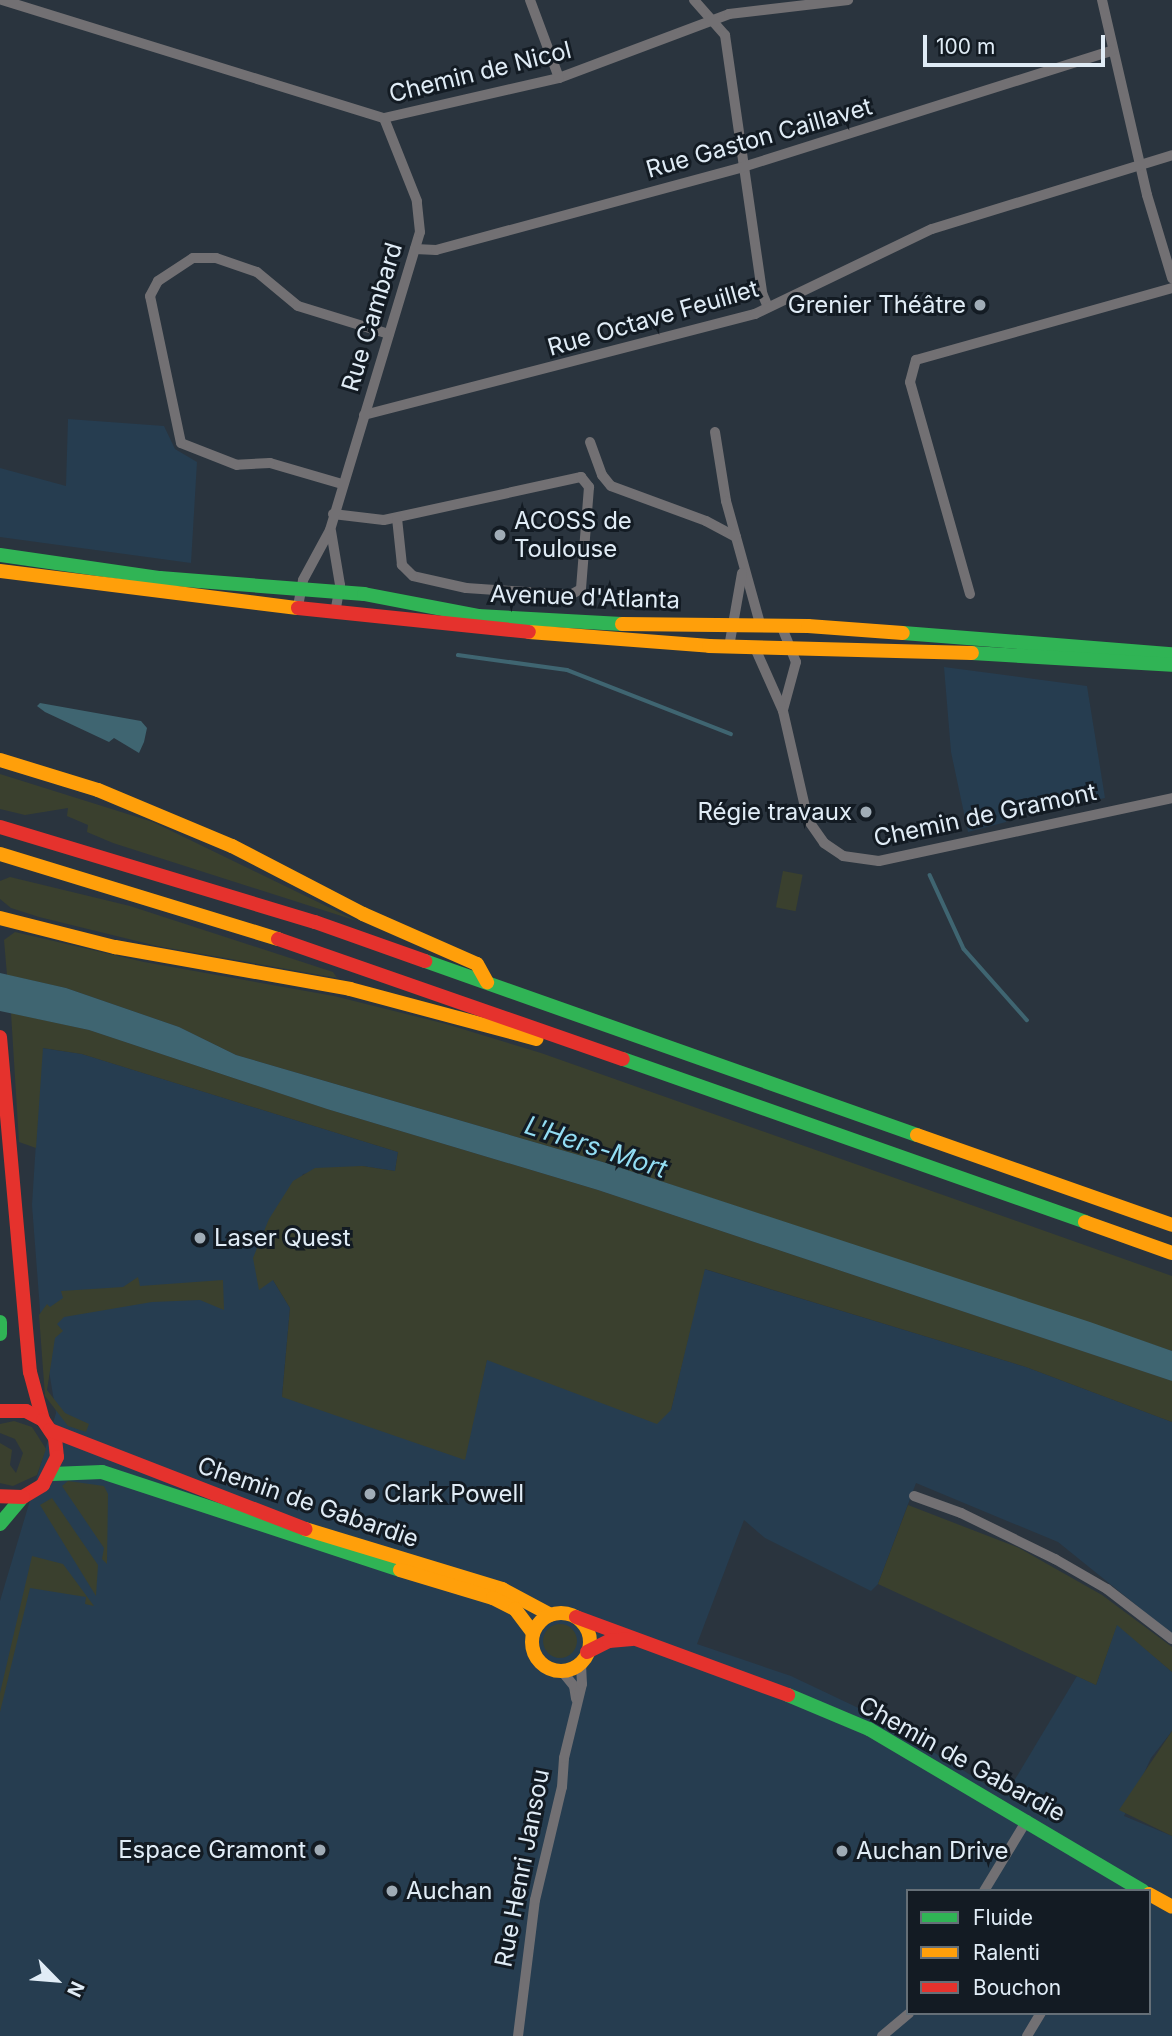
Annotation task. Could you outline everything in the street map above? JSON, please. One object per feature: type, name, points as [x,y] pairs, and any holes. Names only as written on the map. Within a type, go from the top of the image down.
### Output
[{"type":"main road","name":"Avenue d'Atlanta","points":[[0,555],[160,578],[339,592],[478,616],[617,624],[781,625],[1172,654]]},
{"type":"main road","name":"Avenue d'Atlanta","points":[[0,571],[335,613],[729,648],[971,653],[1172,665]]},
{"type":"main road","points":[[755,648],[760,624]]},
{"type":"main road","points":[[0,760],[98,790],[232,846],[363,914],[477,964],[487,982]]},
{"type":"main road","points":[[0,827],[222,892],[487,982],[1172,1225]]},
{"type":"main road","points":[[0,854],[281,939],[1172,1253]]},
{"type":"main road","points":[[0,918],[115,947],[350,989],[640,1066]]},
{"type":"main road","points":[[0,1037],[30,1372],[47,1425],[57,1446],[52,1474],[23,1497],[0,1524]]},
{"type":"main road","points":[[0,1322],[0,1334]]},
{"type":"main road","name":"Chemin de Gabardie","points":[[0,1411],[26,1410],[47,1425],[320,1535],[502,1589],[551,1615]]},
{"type":"main road","name":"Chemin de Gabardie","points":[[52,1474],[102,1472],[262,1528],[494,1598],[515,1609],[533,1633]]},
{"type":"main road","points":[[0,1496],[23,1497]]},
{"type":"main road","points":[[584,1658],[589,1637],[576,1618],[551,1615],[533,1633],[539,1660],[561,1671],[584,1658],[608,1641],[632,1639]]},
{"type":"main road","name":"Chemin de Gabardie","points":[[576,1618],[734,1673],[869,1729],[1027,1820],[1120,1885]]},
{"type":"main road","points":[[1151,1895],[1172,1907]]},
{"type":"street","name":"Chemin de Nicol","points":[[2,0],[384,118],[559,78],[712,19],[848,0]]},
{"type":"street","points":[[530,0],[559,78]]},
{"type":"street","points":[[694,0],[724,35],[743,167],[768,305]]},
{"type":"street","points":[[1102,0],[1141,167],[1172,278]]},
{"type":"street","name":"Rue Gaston Caillavet","points":[[415,249],[436,250],[743,167],[1112,51]]},
{"type":"street","name":"Rue Cambard","points":[[335,613],[339,592],[331,530],[333,514],[415,249],[421,217],[384,118]]},
{"type":"street","points":[[1141,167],[1172,155]]},
{"type":"street","name":"Rue Octave Feuillet","points":[[364,415],[745,317],[768,305],[781,304],[884,248],[932,229],[1141,167]]},
{"type":"street","points":[[342,484],[271,463],[237,465],[181,443],[150,296],[166,275],[204,256],[257,272],[298,306],[389,334]]},
{"type":"street","points":[[970,594],[910,382],[916,360],[1172,288]]},
{"type":"street","points":[[715,432],[714,446],[742,565],[760,624]]},
{"type":"street","points":[[590,442],[602,475],[611,486],[706,521],[736,537]]},
{"type":"street","points":[[333,514],[374,520],[397,518],[581,477],[589,487],[581,589],[570,595],[466,588],[413,576],[402,565],[397,518]]},
{"type":"street","name":"Rue Cambard","points":[[299,607],[300,588],[331,530]]},
{"type":"street","points":[[729,648],[731,623],[742,586],[742,565]]},
{"type":"street","name":"Chemin de Gramont","points":[[781,625],[793,650],[794,674],[783,710]]},
{"type":"street","name":"Chemin de Gramont","points":[[755,648],[783,710],[808,820],[824,843],[860,861],[892,859],[1172,798]]},
{"type":"street","points":[[914,1496],[961,1513],[1055,1559],[1107,1589],[1172,1639]]},
{"type":"street","name":"Rue Henri Jansou","points":[[518,2036],[536,1900],[577,1710],[584,1658]]},
{"type":"street","name":"Rue Henri Jansou","points":[[561,1671],[574,1686],[577,1710]]},
{"type":"street","points":[[985,1889],[1027,1820]]},
{"type":"street","points":[[882,2036],[907,2015]]},
{"type":"street","points":[[1027,2036],[1040,2015]]},
{"type":"shaded area","points":[[68,419],[164,426],[175,449],[197,462],[191,563],[0,537],[0,468],[66,486]]},
{"type":"shaded area","points":[[944,667],[1087,686],[1105,798],[1035,813],[1025,800],[1010,803],[1006,822],[968,832],[951,752]]},
{"type":"shaded area","points":[[40,703],[141,721],[147,728],[144,742],[139,753],[114,738],[109,742],[45,712],[37,706]]},
{"type":"shaded area","points":[[0,973],[66,988],[179,1027],[236,1055],[606,1163],[1090,1322],[1172,1351],[1172,1381],[598,1190],[327,1109],[89,1030],[0,1011]]},
{"type":"shaded area","points":[[42,1048],[82,1054],[398,1152],[395,1171],[362,1166],[303,1174],[270,1247],[268,1272],[290,1308],[282,1396],[464,1459],[487,1359],[671,1410],[704,1269],[1026,1367],[1172,1422],[1172,1634],[1058,1542],[916,1483],[878,1584],[871,1591],[765,1538],[744,1520],[697,1644],[791,1676],[871,1714],[1005,1796],[1077,1676],[1096,1685],[1117,1624],[1172,1672],[1172,1731],[1151,1758],[1124,1816],[1172,1836],[1172,2036],[0,2036],[0,1601],[56,1413],[41,1323],[32,1205]]},
{"type":"green space","points":[[0,774],[153,822],[357,921],[113,843],[87,832],[88,825],[67,816],[68,808],[25,815],[0,809]]},
{"type":"green space","points":[[783,871],[803,875],[796,911],[776,907]]},
{"type":"green space","points":[[10,877],[130,906],[333,972],[337,978],[157,946],[39,917],[11,908],[0,899],[0,881]]},
{"type":"green space","points":[[15,932],[144,962],[334,996],[446,1024],[541,1053],[1172,1276],[1172,1351],[606,1163],[236,1055],[179,1027],[66,988],[7,975],[4,940]]},
{"type":"green space","points":[[11,1013],[89,1030],[327,1109],[598,1190],[1172,1381],[1172,1422],[1026,1367],[705,1269],[671,1410],[657,1424],[487,1360],[465,1460],[282,1397],[290,1308],[273,1280],[259,1290],[253,1258],[269,1219],[293,1181],[315,1168],[362,1166],[395,1171],[398,1152],[82,1054],[43,1048],[36,1148],[19,1142]]},
{"type":"green space","points":[[138,1277],[140,1286],[223,1280],[224,1310],[200,1300],[152,1302],[64,1317],[57,1324],[63,1331],[55,1338],[47,1390],[65,1413],[89,1424],[86,1432],[68,1426],[45,1396],[39,1315],[47,1304],[50,1307],[63,1298],[61,1291],[123,1287]]},
{"type":"green space","points":[[14,1421],[32,1427],[46,1449],[37,1475],[13,1486],[0,1483],[0,1443],[12,1450],[10,1465],[16,1473],[23,1453],[15,1439],[0,1433],[0,1424]]},
{"type":"green space","points":[[68,1481],[104,1486],[108,1494],[107,1564],[102,1559],[104,1548],[62,1486]]},
{"type":"green space","points":[[52,1498],[98,1565],[96,1596],[40,1505]]},
{"type":"green space","points":[[908,1505],[1019,1548],[1102,1595],[1172,1647],[1172,1672],[1117,1625],[1096,1685],[878,1584]]},
{"type":"green space","points":[[32,1556],[63,1564],[94,1606],[85,1604],[86,1597],[30,1588],[0,1712],[0,1693]]},
{"type":"green space","points":[[560,1624],[572,1629],[577,1641],[572,1653],[560,1658],[548,1653],[543,1641],[548,1629]]},
{"type":"green space","points":[[1172,1731],[1172,1836],[1119,1810]]},
{"type":"waterway","points":[[458,655],[567,670],[731,734]]},
{"type":"waterway","points":[[930,875],[964,949],[1027,1020]]},
{"type":"traffic: fast","points":[[0,555],[160,578],[364,594],[478,616],[622,624]]},
{"type":"traffic: fast","points":[[903,633],[1172,654]]},
{"type":"traffic: fast","points":[[972,653],[1172,665]]},
{"type":"traffic: fast","points":[[425,961],[917,1135]]},
{"type":"traffic: fast","points":[[623,1059],[1085,1222]]},
{"type":"traffic: fast","points":[[0,1322],[0,1334]]},
{"type":"traffic: fast","points":[[52,1474],[102,1472],[400,1570]]},
{"type":"traffic: fast","points":[[0,1524],[23,1497]]},
{"type":"traffic: fast","points":[[788,1695],[869,1729],[1140,1889]]},
{"type":"traffic: slow","points":[[0,571],[298,608]]},
{"type":"traffic: slow","points":[[622,624],[808,626],[903,633]]},
{"type":"traffic: slow","points":[[529,632],[709,646],[972,653]]},
{"type":"traffic: slow","points":[[0,760],[98,790],[232,846],[363,914],[477,964],[487,982]]},
{"type":"traffic: slow","points":[[0,854],[278,939]]},
{"type":"traffic: slow","points":[[0,918],[115,947],[350,989],[536,1039]]},
{"type":"traffic: slow","points":[[917,1135],[1172,1225]]},
{"type":"traffic: slow","points":[[1085,1222],[1172,1253]]},
{"type":"traffic: slow","points":[[305,1529],[502,1589],[551,1615]]},
{"type":"traffic: slow","points":[[400,1570],[493,1598],[515,1609],[533,1633]]},
{"type":"traffic: slow","points":[[561,1613],[577,1618],[585,1626],[590,1642],[585,1658],[577,1666],[561,1671],[545,1666],[537,1658],[532,1642],[537,1626],[545,1618],[561,1613]]},
{"type":"traffic: slow","points":[[1151,1895],[1172,1907]]},
{"type":"traffic: jam","points":[[298,608],[529,632]]},
{"type":"traffic: jam","points":[[0,827],[315,922],[425,961]]},
{"type":"traffic: jam","points":[[278,939],[623,1059]]},
{"type":"traffic: jam","points":[[0,1037],[30,1372],[43,1420]]},
{"type":"traffic: jam","points":[[0,1411],[26,1411],[43,1420],[55,1438],[57,1457],[43,1485],[23,1497],[0,1496]]},
{"type":"traffic: jam","points":[[50,1430],[305,1529]]},
{"type":"traffic: jam","points":[[576,1617],[788,1695]]},
{"type":"traffic: jam","points":[[587,1652],[609,1641],[632,1639]]},
{"type":"place","name":"Grenier Théâtre","points":[[980,305]]},
{"type":"place","name":"ACOSS de Toulouse","points":[[500,535]]},
{"type":"place","name":"Régie travaux","points":[[866,812]]},
{"type":"place","name":"Laser Quest","points":[[200,1238]]},
{"type":"place","name":"Clark Powell","points":[[370,1494]]},
{"type":"place","name":"Espace Gramont","points":[[320,1850]]},
{"type":"place","name":"Auchan Drive","points":[[842,1851]]},
{"type":"place","name":"Auchan","points":[[392,1891]]},
{"type":"water label","name":"L'Hers-Mort","points":[[596,1147]]}]
